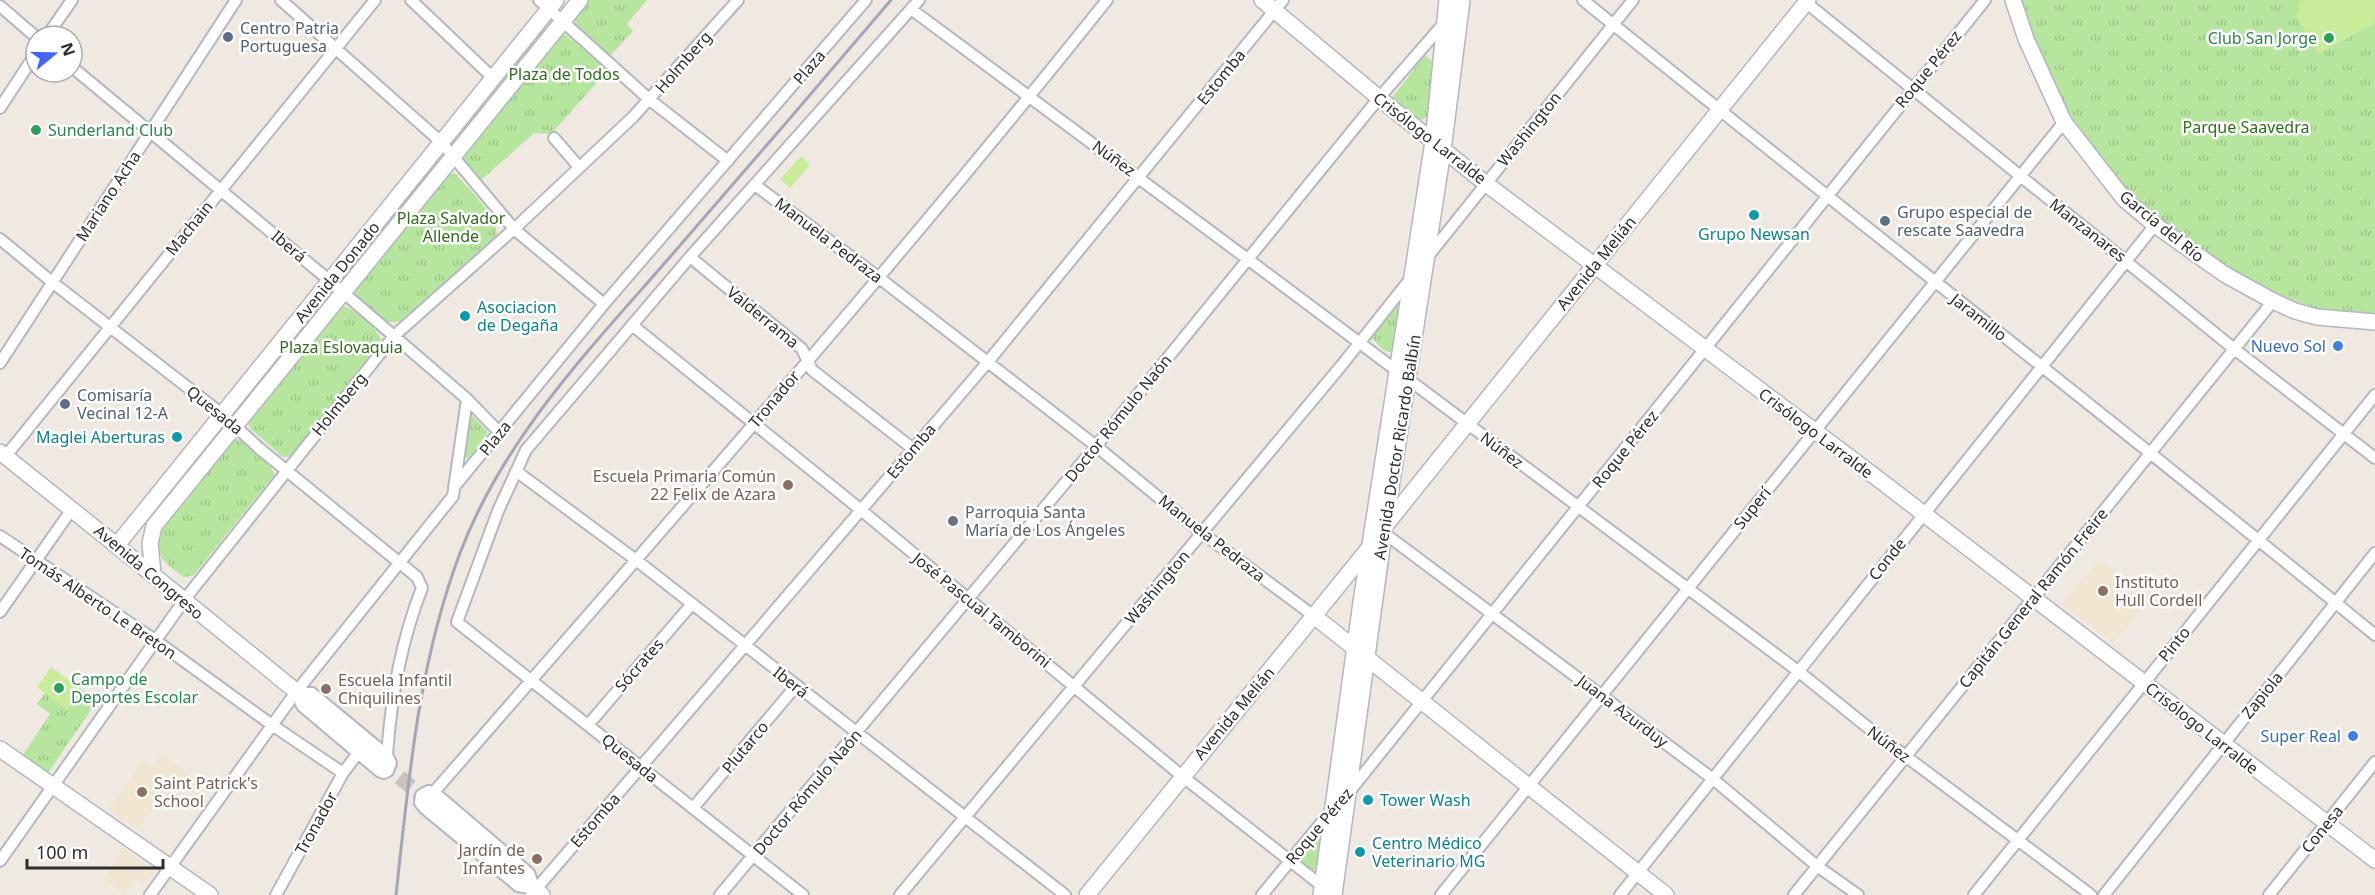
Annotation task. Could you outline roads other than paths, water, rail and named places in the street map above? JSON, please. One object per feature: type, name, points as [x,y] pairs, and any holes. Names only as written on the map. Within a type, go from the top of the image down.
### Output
[{"type":"main road","points":[[153,573],[150,543],[154,526],[342,291],[580,0]]},
{"type":"main road","name":"Crisólogo Larralde","points":[[1262,0],[1279,5],[1379,98],[1485,183],[1595,264],[2375,860]]},
{"type":"main road","name":"Avenida Doctor Ricardo Balbín","points":[[1328,893],[1349,792],[1369,548],[1426,258],[1438,146],[1447,0]]},
{"type":"main road","name":"Avenida Doctor Ricardo Balbín","points":[[1328,893],[1333,808],[1384,530],[1403,375],[1412,277],[1438,146],[1462,0]]},
{"type":"main road","name":"García del Río","points":[[2013,0],[2026,39],[2064,122],[2124,199],[2155,225],[2224,274],[2272,301],[2317,317],[2375,322]]},
{"type":"main road","name":"Avenida Melián","points":[[1087,895],[1384,530],[1805,1]]},
{"type":"main road","name":"Avenida Donado","points":[[117,545],[441,142],[548,3]]},
{"type":"main road","name":"Avenida Congreso","points":[[3,454],[153,573],[185,599],[200,615],[296,692],[385,759]]},
{"type":"main road","name":"Manuela Pedraza","points":[[1314,616],[1666,895]]},
{"type":"main road","points":[[0,749],[210,895]]},
{"type":"main road","points":[[432,798],[536,893]]},
{"type":"street","points":[[55,24],[72,0]]},
{"type":"street","name":"Mariano Acha","points":[[0,363],[236,0]]},
{"type":"street","points":[[281,0],[441,142],[514,229],[604,304]]},
{"type":"street","name":"Machain","points":[[3,454],[110,328],[333,48],[375,0]]},
{"type":"street","points":[[411,0],[492,77]]},
{"type":"street","name":"Holmberg","points":[[0,861],[185,599],[394,336],[514,229],[650,100],[738,0]]},
{"type":"street","name":"Plaza","points":[[150,895],[296,692],[453,496],[454,487],[604,304],[866,0]]},
{"type":"street","name":"Tronador","points":[[432,798],[878,277],[1030,96],[1107,0]]},
{"type":"street","name":"Jaramillo","points":[[1582,0],[2259,539],[2375,635]]},
{"type":"street","name":"Washington","points":[[1426,258],[1633,0]]},
{"type":"street","name":"Roque Pérez","points":[[1262,895],[1333,808],[1349,792],[1491,612],[1578,508],[1912,88],[1985,0]]},
{"type":"street","name":"Manzanares","points":[[1805,1],[2233,348],[2375,458]]},
{"type":"street","points":[[548,3],[561,21],[650,100],[728,161]]},
{"type":"street","name":"Plaza","points":[[457,622],[498,511],[526,450],[690,257],[915,4]]},
{"type":"street","name":"Núñez","points":[[915,4],[1030,96],[1578,508],[1688,588],[2091,895]]},
{"type":"street","name":"Estomba","points":[[536,893],[744,645],[987,363],[1279,5]]},
{"type":"street","points":[[0,6],[24,27]]},
{"type":"street","name":"Doctor Rómulo Naón","points":[[720,895],[1096,446],[1379,98],[1445,22]]},
{"type":"street","points":[[0,108],[24,71]]},
{"type":"street","name":"Iberá","points":[[84,77],[342,291],[467,399],[499,432]]},
{"type":"street","name":"Superí","points":[[1441,895],[2064,122]]},
{"type":"street","points":[[554,138],[579,167]]},
{"type":"street","name":"Manuela Pedraza","points":[[755,185],[1096,446],[1202,533],[1314,616]]},
{"type":"street","name":"Conde","points":[[1620,895],[2155,225]]},
{"type":"street","name":"Quesada","points":[[0,239],[222,414],[417,577],[422,588],[410,617],[400,658],[385,759]]},
{"type":"street","name":"Valderrama","points":[[690,257],[802,349],[812,370],[912,448]]},
{"type":"street","name":"Washington","points":[[900,895],[1360,343],[1412,277]]},
{"type":"street","name":"Capitán General Ramón Freire","points":[[1794,895],[2272,301]]},
{"type":"street","name":"José Pascual Tamborini","points":[[632,325],[1328,893]]},
{"type":"street","name":"Pinto","points":[[1974,895],[2375,394]]},
{"type":"street","points":[[454,487],[467,399]]},
{"type":"street","name":"Iberá","points":[[516,471],[636,560],[1065,895]]},
{"type":"street","points":[[0,612],[72,509]]},
{"type":"street","name":"Juana Azurduy","points":[[1384,530],[1713,779],[1817,866],[1858,895]]},
{"type":"street","name":"Tomás Alberto Le Breton","points":[[0,536],[155,640],[272,725],[343,773]]},
{"type":"street","name":"Zapiola","points":[[2104,895],[2375,553]]},
{"type":"street","name":"Sócrates","points":[[588,725],[691,604]]},
{"type":"street","name":"Quesada","points":[[457,622],[803,895]]},
{"type":"street","name":"Plutarco","points":[[693,808],[796,686]]},
{"type":"street","name":"Avenida Congreso","points":[[296,692],[302,706],[384,773],[390,767],[385,759]]},
{"type":"street","name":"Tronador","points":[[276,895],[343,773],[358,753]]},
{"type":"street","name":"Conesa","points":[[2269,895],[2375,762]]},
{"type":"tunnel","points":[[382,762],[430,803]]},
{"type":"railway","points":[[396,895],[417,722],[434,637],[460,553],[478,511],[500,471],[525,433],[580,360],[891,0]]},
{"type":"place","name":"Centro Patria Portuguesa","points":[[228,37]]},
{"type":"place","name":"Club San Jorge","points":[[2329,38]]},
{"type":"place","name":"Sunderland Club","points":[[36,130]]},
{"type":"place","name":"Grupo Newsan","points":[[1754,215]]},
{"type":"place","name":"Grupo especial de rescate Saavedra","points":[[1885,221]]},
{"type":"place","name":"Asociacion de Degaña","points":[[465,316]]},
{"type":"place","name":"Nuevo Sol","points":[[2338,346]]},
{"type":"place","name":"Comisaría Vecinal 12-A","points":[[65,404]]},
{"type":"place","name":"Maglei Aberturas","points":[[177,437]]},
{"type":"place","name":"Escuela Primaria Común 22 Felix de Azara","points":[[788,485]]},
{"type":"place","name":"Parroquia Santa María de Los Ángeles","points":[[953,521]]},
{"type":"place","name":"Instituto Hull Cordell","points":[[2103,591]]},
{"type":"place","name":"Campo de Deportes Escolar","points":[[59,688]]},
{"type":"place","name":"Escuela Infantil Chiquilines","points":[[326,689]]},
{"type":"place","name":"Super Real","points":[[2353,736]]},
{"type":"place","name":"Saint Patrick's School","points":[[142,792]]},
{"type":"place","name":"Tower Wash","points":[[1368,800]]},
{"type":"place","name":"Centro Médico Veterinario MG","points":[[1360,852]]},
{"type":"place","name":"Jardín de Infantes","points":[[537,859]]},
{"type":"park label","name":"Plaza de Todos","points":[[564,74]]},
{"type":"park label","name":"Parque Saavedra","points":[[2246,127]]},
{"type":"park label","name":"Plaza Salvador Allende","points":[[451,227]]},
{"type":"park label","name":"Plaza Eslovaquia","points":[[341,347]]}]
